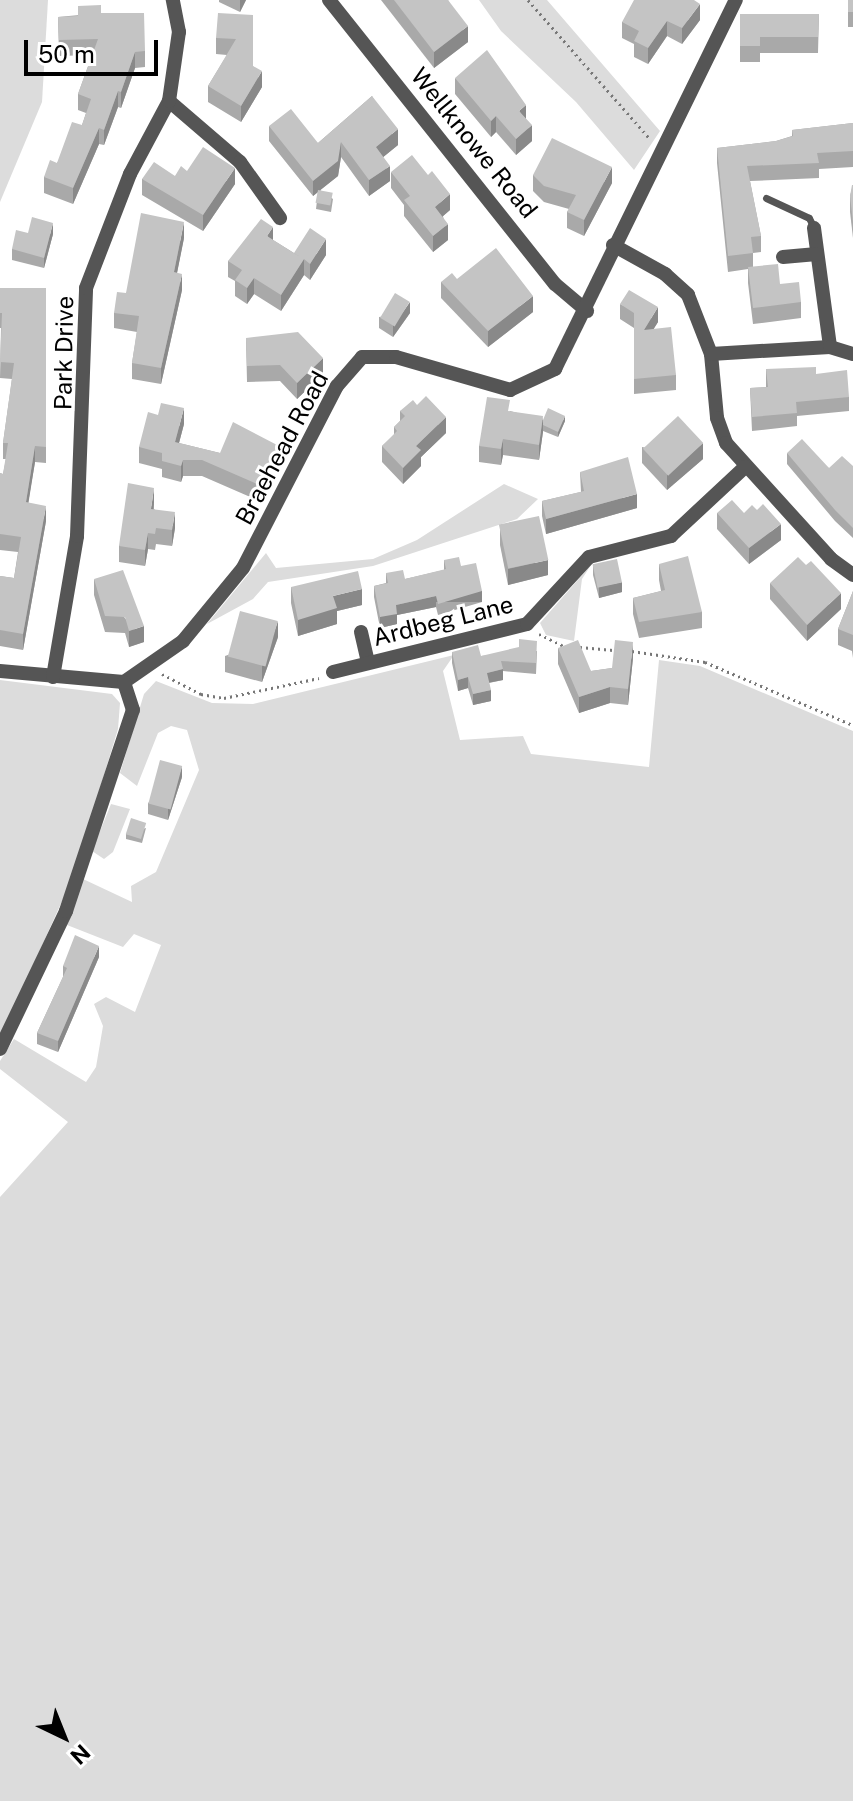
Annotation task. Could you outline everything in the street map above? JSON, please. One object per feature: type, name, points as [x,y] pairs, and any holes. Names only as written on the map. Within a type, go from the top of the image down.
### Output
[{"type":"street","name":"Park Drive","points":[[53,677],[77,536],[86,288],[130,174],[169,101],[179,32],[173,0]]},
{"type":"street","name":"Wellknowe Road","points":[[329,0],[509,220],[555,284],[587,311]]},
{"type":"street","name":"Braehead Road","points":[[124,682],[183,641],[243,568],[337,386],[362,357],[396,357],[510,390],[522,388],[555,369],[587,311],[613,245],[736,0]]},
{"type":"street","points":[[169,101],[240,162],[280,218]]},
{"type":"street","points":[[814,228],[830,347]]},
{"type":"street","points":[[613,245],[665,274],[688,295],[711,354],[717,418],[726,443],[831,559],[853,575]]},
{"type":"street","points":[[783,257],[817,254]]},
{"type":"street","points":[[711,354],[830,347],[853,354]]},
{"type":"street","name":"Ardbeg Lane","points":[[333,672],[527,624],[589,557],[671,536],[745,467]]},
{"type":"street","points":[[361,632],[368,662]]},
{"type":"street","points":[[0,671],[124,682],[133,710],[66,911],[0,1049]]},
{"type":"lane","points":[[766,198],[809,218],[814,228]]},
{"type":"lane","points":[[495,227],[509,220]]},
{"type":"path","points":[[528,0],[660,151]]},
{"type":"path","points":[[527,624],[557,645],[679,655],[705,662],[853,725]]},
{"type":"path","points":[[149,667],[201,694],[224,698],[258,695],[333,672]]},
{"type":"shaded area","points":[[0,0],[48,0],[42,102],[0,202]]},
{"type":"shaded area","points":[[479,0],[547,0],[660,131],[634,170],[576,102],[501,31]]},
{"type":"shaded area","points":[[504,484],[538,499],[517,519],[373,566],[268,582],[253,599],[207,624],[266,553],[276,568],[373,559],[417,540]]},
{"type":"shaded area","points":[[591,565],[582,579],[574,641],[546,635],[540,623]]},
{"type":"shaded area","points":[[454,655],[443,671],[460,740],[523,736],[531,754],[649,767],[659,660],[700,666],[853,731],[853,1801],[0,1801],[0,1197],[68,1122],[0,1069],[0,1061],[14,1039],[86,1082],[96,1067],[103,1026],[94,1004],[106,997],[135,1012],[161,945],[134,934],[123,947],[67,925],[83,879],[132,902],[131,886],[156,872],[199,770],[187,730],[171,726],[158,733],[137,786],[120,773],[144,694],[156,681],[212,703],[253,704]]},
{"type":"shaded area","points":[[0,680],[112,694],[120,703],[118,729],[73,877],[0,1038]]},
{"type":"shaded area","points":[[111,804],[130,809],[113,852],[104,859],[92,851]]},
{"type":"building","points":[[394,0],[448,0],[468,26],[434,52]]},
{"type":"building","points":[[634,0],[694,0],[700,4],[682,28],[667,21],[648,48],[634,41],[639,31],[622,22]]},
{"type":"building","points":[[848,0],[853,0],[853,12],[848,12]]},
{"type":"building","points":[[101,5],[101,13],[144,13],[145,51],[135,52],[104,130],[99,128],[73,188],[44,177],[50,160],[57,163],[72,122],[82,125],[91,99],[78,94],[98,39],[59,40],[58,17],[78,16],[78,6]]},
{"type":"building","points":[[218,13],[253,15],[253,66],[262,71],[241,106],[208,86],[236,39],[216,38]]},
{"type":"building","points":[[740,14],[819,14],[818,37],[760,37],[760,46],[740,46]]},
{"type":"building","points":[[487,50],[526,105],[519,111],[532,125],[516,139],[496,116],[491,121],[455,78]]},
{"type":"building","points":[[372,96],[398,129],[376,147],[390,166],[369,180],[341,142],[338,161],[313,181],[269,126],[291,109],[318,143]]},
{"type":"building","points":[[853,123],[853,151],[817,153],[819,163],[747,166],[761,236],[751,237],[753,253],[728,256],[717,148],[776,141],[793,136],[792,130]]},
{"type":"building","points":[[552,138],[612,167],[584,220],[567,212],[576,195],[544,186],[533,175]]},
{"type":"building","points":[[203,147],[235,168],[203,215],[142,179],[154,162],[175,176],[181,166],[187,171]]},
{"type":"building","points":[[412,155],[428,175],[432,171],[450,194],[435,207],[448,224],[433,236],[404,200],[410,196],[391,172]]},
{"type":"building","points":[[853,185],[853,222],[850,196]]},
{"type":"building","points":[[318,190],[333,193],[330,206],[316,203]]},
{"type":"building","points":[[141,213],[184,222],[174,272],[182,274],[161,368],[132,363],[139,316],[114,313],[117,292],[126,293]]},
{"type":"building","points":[[32,217],[53,223],[44,258],[12,249],[16,230],[28,233]]},
{"type":"building","points":[[261,219],[273,227],[267,236],[300,257],[294,253],[310,228],[326,239],[310,264],[304,259],[281,295],[254,278],[247,288],[235,280],[242,270],[228,261]]},
{"type":"building","points":[[496,248],[533,296],[488,331],[441,282],[452,273],[457,279]]},
{"type":"building","points":[[778,264],[780,284],[799,282],[801,302],[753,308],[748,267]]},
{"type":"building","points":[[0,288],[46,288],[46,447],[35,446],[26,502],[46,506],[23,634],[0,630],[0,576],[14,578],[21,537],[0,534],[0,473],[3,474],[8,443],[3,443],[14,363],[0,362]]},
{"type":"building","points":[[629,290],[658,307],[644,330],[671,327],[676,375],[634,379],[634,313],[620,304]]},
{"type":"building","points":[[395,293],[410,302],[395,327],[380,318]]},
{"type":"building","points":[[298,332],[323,358],[297,383],[280,365],[247,366],[246,338]]},
{"type":"building","points":[[816,367],[816,374],[847,370],[849,397],[796,402],[797,413],[752,417],[750,388],[768,387],[766,369]]},
{"type":"building","points":[[426,396],[446,417],[416,446],[421,450],[403,468],[382,446],[397,431],[394,427],[405,416],[400,411],[413,400],[417,405]]},
{"type":"building","points":[[487,397],[510,400],[508,411],[543,416],[539,445],[503,439],[501,449],[479,446]]},
{"type":"building","points":[[161,403],[184,408],[175,442],[220,453],[233,422],[279,446],[262,486],[202,460],[183,460],[181,466],[162,461],[162,453],[139,447],[148,412],[158,415]]},
{"type":"building","points":[[548,408],[565,416],[558,432],[543,425]]},
{"type":"building","points":[[678,416],[703,443],[668,476],[643,449]]},
{"type":"building","points":[[802,439],[829,468],[842,456],[853,466],[853,528],[787,453]]},
{"type":"building","points":[[628,457],[637,494],[546,519],[542,501],[584,491],[580,472]]},
{"type":"building","points":[[128,483],[154,488],[151,509],[175,512],[172,530],[156,528],[155,534],[148,533],[145,550],[119,546]]},
{"type":"building","points":[[732,500],[744,513],[752,505],[757,510],[763,504],[781,524],[749,548],[717,513]]},
{"type":"building","points":[[539,516],[548,560],[508,569],[499,525]]},
{"type":"building","points":[[688,556],[702,612],[639,622],[633,598],[665,590],[659,564]]},
{"type":"building","points":[[459,557],[461,566],[476,563],[482,591],[438,604],[436,596],[396,605],[397,614],[380,617],[374,586],[388,583],[386,573],[403,570],[405,579],[446,569],[444,560]]},
{"type":"building","points":[[798,557],[806,565],[811,561],[841,593],[807,625],[770,583]]},
{"type":"building","points":[[617,559],[622,582],[598,588],[593,564]]},
{"type":"building","points":[[123,570],[144,626],[129,631],[125,617],[105,616],[94,579]]},
{"type":"building","points":[[358,571],[362,589],[333,596],[337,608],[298,620],[291,587]]},
{"type":"building","points":[[853,591],[853,635],[838,629]]},
{"type":"building","points":[[240,611],[278,621],[266,666],[228,656]]},
{"type":"building","points":[[519,639],[537,641],[536,663],[501,661],[503,669],[487,673],[491,690],[473,694],[468,677],[458,680],[452,652],[478,645],[481,656],[519,647]]},
{"type":"building","points":[[578,640],[591,671],[612,668],[615,640],[633,642],[628,689],[610,687],[579,697],[558,648]]},
{"type":"building","points":[[160,760],[182,766],[171,809],[148,803]]},
{"type":"building","points":[[131,818],[146,823],[141,839],[126,834]]},
{"type":"building","points":[[75,935],[99,946],[58,1041],[37,1033],[67,968],[63,966]]}]
